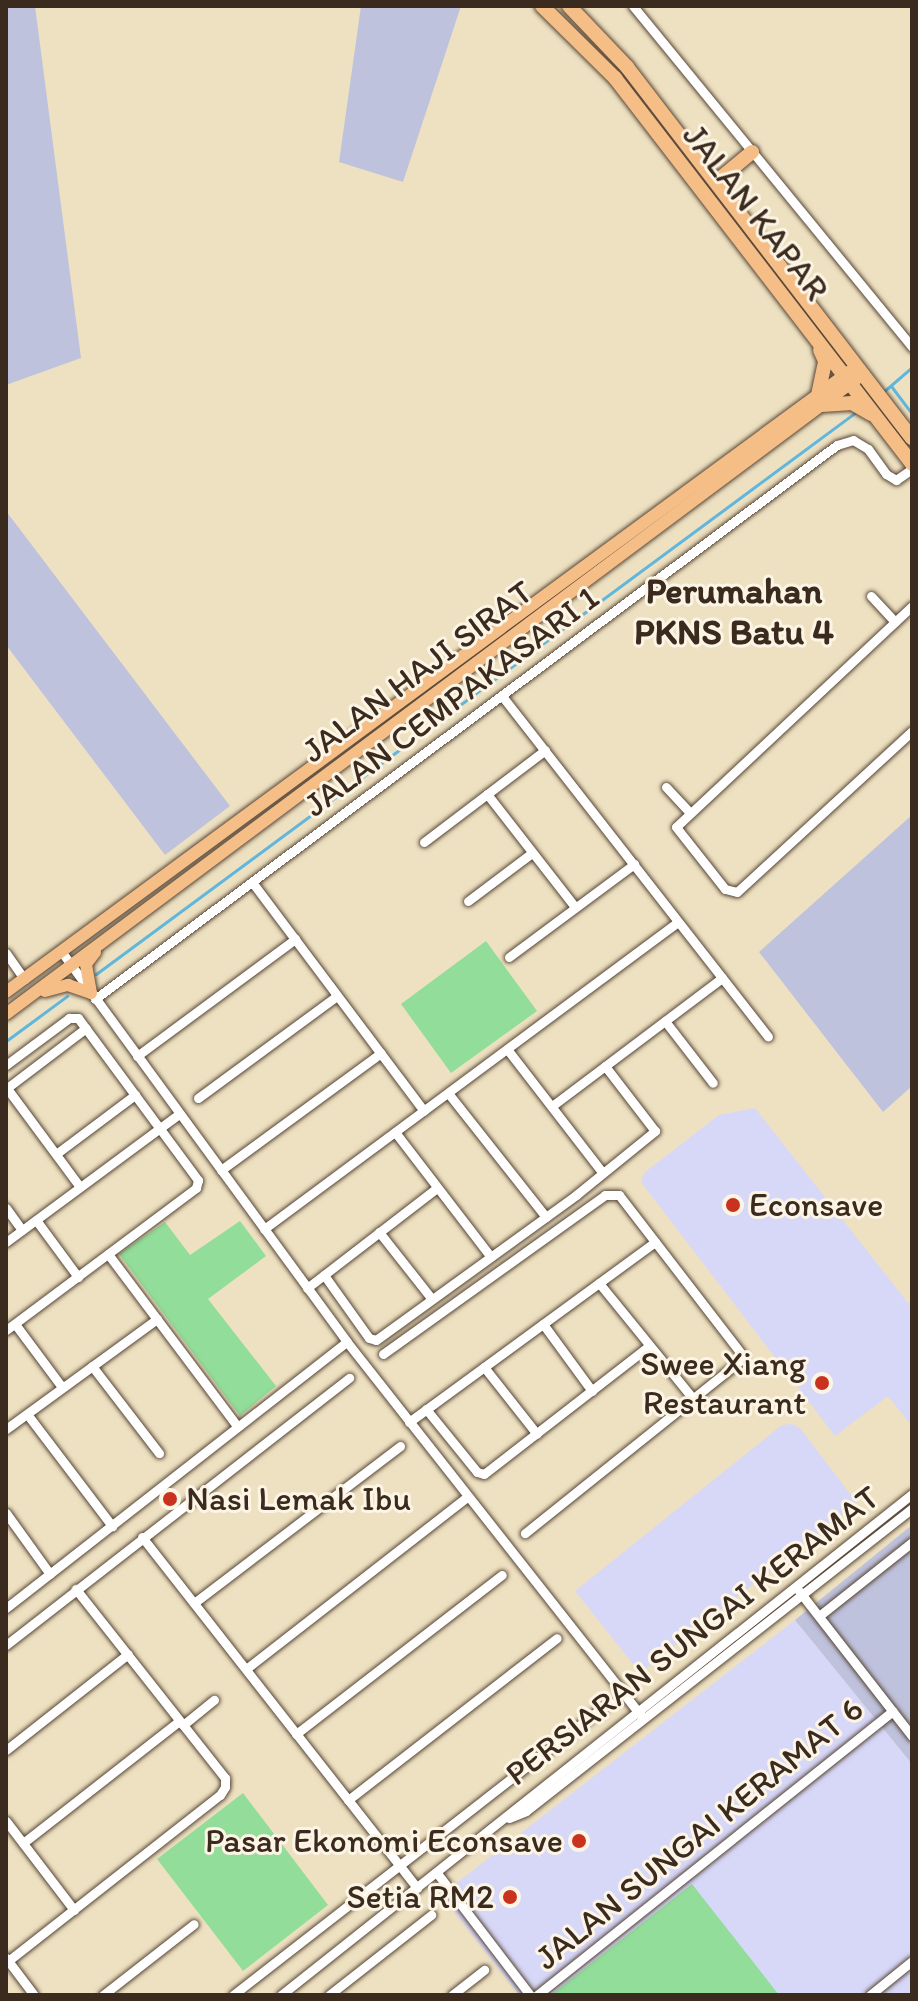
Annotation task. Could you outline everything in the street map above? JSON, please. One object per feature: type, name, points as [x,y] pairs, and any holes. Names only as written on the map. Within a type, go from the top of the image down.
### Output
[{"type":"highway","name":"JALAN KAPAR","points":[[542,6],[615,78],[814,336],[865,395],[912,438]]},
{"type":"highway","name":"JALAN KAPAR","points":[[569,6],[627,67],[721,178],[912,466]]},
{"type":"highway","points":[[721,178],[746,156]]},
{"type":"highway","points":[[766,275],[779,264]]},
{"type":"highway","points":[[814,336],[825,361],[820,400],[865,395]]},
{"type":"main road","name":"JALAN HAJI SIRAT","points":[[6,992],[820,400],[865,395]]},
{"type":"main road","name":"JALAN HAJI SIRAT","points":[[6,1015],[820,400]]},
{"type":"main road","points":[[93,996],[85,973],[92,955],[158,899]]},
{"type":"main road","points":[[6,1015],[55,986],[68,985],[93,996]]},
{"type":"street","points":[[633,6],[746,156],[912,347]]},
{"type":"street","name":"JALAN CEMPAKASARI 1","points":[[93,996],[252,882],[837,445],[853,440],[868,449],[886,474],[896,480],[912,466]]},
{"type":"street","points":[[871,596],[895,622]]},
{"type":"street","points":[[912,606],[690,813],[677,830],[725,889],[737,892],[912,731]]},
{"type":"street","points":[[502,696],[768,1037]]},
{"type":"street","points":[[424,842],[545,750]]},
{"type":"street","points":[[666,787],[690,813]]},
{"type":"street","points":[[487,794],[575,907]]},
{"type":"street","points":[[468,901],[532,853]]},
{"type":"street","points":[[509,957],[634,864]]},
{"type":"street","points":[[252,882],[424,1111]]},
{"type":"street","points":[[264,1229],[678,922]]},
{"type":"street","points":[[137,1056],[295,939]]},
{"type":"street","points":[[61,951],[347,1342],[639,1714]]},
{"type":"street","points":[[6,953],[24,979]]},
{"type":"street","points":[[552,1106],[722,978]]},
{"type":"street","points":[[198,1098],[337,996]]},
{"type":"street","points":[[6,1065],[69,1018],[78,1018],[198,1180],[196,1188],[6,1330]]},
{"type":"street","points":[[665,1021],[713,1083]]},
{"type":"street","points":[[80,1187],[7,1088],[86,1028]]},
{"type":"street","points":[[507,1049],[602,1172]]},
{"type":"street","points":[[221,1170],[381,1053]]},
{"type":"street","points":[[324,1275],[373,1341],[546,1217],[655,1131],[605,1066]]},
{"type":"street","points":[[448,1093],[546,1217]]},
{"type":"street","points":[[56,1154],[135,1095]]},
{"type":"street","points":[[6,1242],[179,1114]]},
{"type":"street","points":[[395,1132],[490,1256]]},
{"type":"street","points":[[307,1288],[437,1188]]},
{"type":"street","points":[[383,1354],[605,1195],[619,1195],[742,1355],[737,1366],[525,1533]]},
{"type":"street","points":[[6,1208],[22,1230]]},
{"type":"street","points":[[36,1220],[78,1277]]},
{"type":"street","points":[[379,1232],[432,1299]]},
{"type":"street","points":[[409,1422],[655,1242]]},
{"type":"street","points":[[108,1254],[238,1427]]},
{"type":"street","points":[[599,1283],[694,1400]]},
{"type":"street","points":[[6,1429],[157,1319]]},
{"type":"street","points":[[15,1324],[62,1387]]},
{"type":"street","points":[[543,1324],[592,1391]]},
{"type":"street","points":[[6,1608],[347,1342]]},
{"type":"street","points":[[426,1409],[477,1472],[484,1474],[649,1346]]},
{"type":"street","points":[[92,1366],[159,1453]]},
{"type":"street","points":[[484,1367],[537,1434]]},
{"type":"street","points":[[6,1645],[349,1378]]},
{"type":"street","points":[[27,1414],[112,1526]]},
{"type":"street","points":[[194,1603],[400,1446]]},
{"type":"street","name":"PERSIARAN SUNGAI KERAMAT","points":[[281,1995],[506,1819],[518,1804],[798,1590],[912,1494]]},
{"type":"street","points":[[246,1669],[468,1496]]},
{"type":"street","name":"PERSIARAN SUNGAI KERAMAT","points":[[798,1590],[912,1508]]},
{"type":"street","points":[[6,1513],[50,1574]]},
{"type":"street","points":[[142,1537],[417,1888]]},
{"type":"street","points":[[819,1616],[912,1542]]},
{"type":"street","points":[[296,1734],[502,1575]]},
{"type":"street","points":[[34,1995],[7,1960],[220,1795],[225,1787],[225,1778],[76,1589]]},
{"type":"street","name":"JALAN SUNGAI KERAMAT 6","points":[[798,1590],[912,1736]]},
{"type":"street","points":[[348,1800],[557,1638]]},
{"type":"street","points":[[6,1750],[128,1654]]},
{"type":"street","points":[[23,1843],[214,1700]]},
{"type":"street","name":"PERSIARAN SUNGAI KERAMAT","points":[[233,1995],[610,1702]]},
{"type":"street","name":"JALAN SUNGAI KERAMAT 6","points":[[537,1995],[893,1711]]},
{"type":"street","points":[[6,1821],[74,1910]]},
{"type":"street","points":[[437,1873],[530,1995]]},
{"type":"street","points":[[329,1995],[431,1915]]},
{"type":"street","points":[[103,1995],[194,1924]]},
{"type":"street","points":[[870,1995],[912,1961]]},
{"type":"street","points":[[452,1995],[484,1970]]},
{"type":"shaded area","points":[[6,6],[35,6],[81,358],[6,385]]},
{"type":"shaded area","points":[[361,6],[461,6],[403,182],[339,162]]},
{"type":"shaded area","points":[[6,511],[230,806],[165,855],[6,645]]},
{"type":"shaded area","points":[[912,815],[912,1086],[883,1112],[759,952]]},
{"type":"shaded area","points":[[755,1108],[908,1303],[912,1301],[912,1426],[888,1396],[835,1436],[641,1182],[644,1173],[719,1115]]},
{"type":"shaded area","points":[[792,1424],[800,1428],[857,1503],[640,1673],[575,1591],[782,1425]]},
{"type":"shaded area","points":[[912,1525],[912,1764],[795,1620]]},
{"type":"shaded area","points":[[795,1620],[912,1764],[912,1995],[519,1995],[441,1895]]},
{"type":"green space","points":[[486,941],[537,1011],[451,1073],[401,1004]]},
{"type":"green space","points":[[240,1221],[266,1256],[208,1299],[276,1386],[240,1416],[119,1254],[165,1222],[190,1255]]},
{"type":"green space","points":[[243,1793],[328,1905],[243,1971],[157,1859]]},
{"type":"green space","points":[[692,1884],[779,1995],[551,1995]]},
{"type":"waterway","points":[[882,393],[912,367]]},
{"type":"waterway","points":[[891,386],[912,414]]},
{"type":"waterway","points":[[96,974],[856,412]]},
{"type":"waterway","points":[[6,1041],[67,996]]},
{"type":"place","name":"Econsave","points":[[733,1205]]},
{"type":"place","name":"Swee Xiang Restaurant","points":[[822,1383]]},
{"type":"place","name":"Nasi Lemak Ibu","points":[[170,1499]]},
{"type":"place","name":"Pasar Ekonomi Econsave","points":[[579,1841]]},
{"type":"place","name":"Setia RM2","points":[[510,1897]]},
{"type":"district","name":"Perumahan PKNS Batu 4","points":[[734,610]]}]
